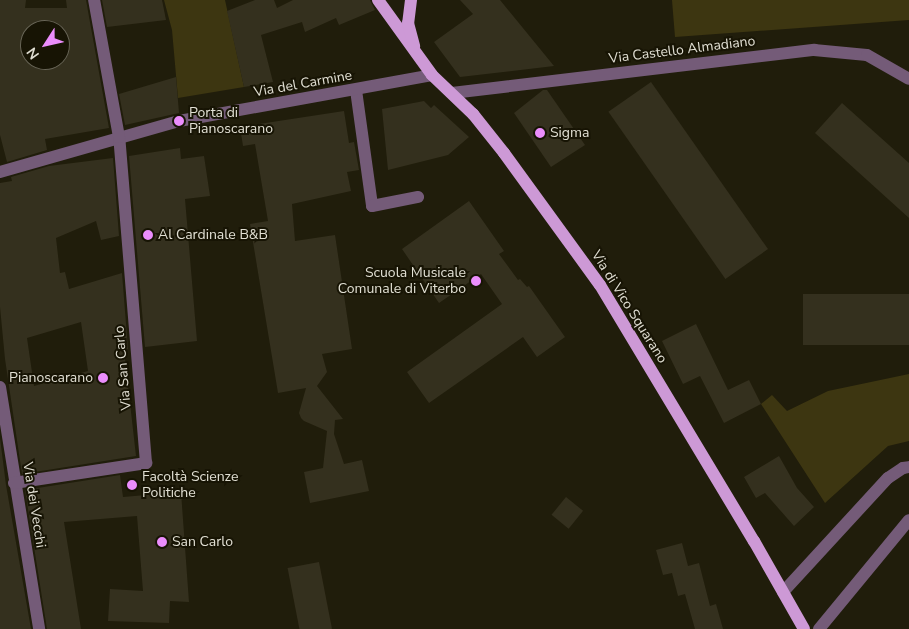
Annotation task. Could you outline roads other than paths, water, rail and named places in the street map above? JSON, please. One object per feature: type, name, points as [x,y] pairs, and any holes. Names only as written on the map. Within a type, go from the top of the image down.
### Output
[{"type":"main road","name":"Via di Vico Squarano","points":[[378,0],[416,56],[432,75],[473,114],[504,153],[600,285],[804,629]]},
{"type":"main road","points":[[411,0],[408,23],[416,56]]},
{"type":"street","points":[[94,0],[119,137]]},
{"type":"street","name":"Via Castello Almadiano","points":[[452,92],[814,50],[867,55],[909,79]]},
{"type":"street","name":"Via del Carmine","points":[[0,172],[179,121],[432,75]]},
{"type":"street","points":[[356,90],[372,206],[418,196]]},
{"type":"street","name":"Via San Carlo","points":[[14,483],[146,463],[119,137]]},
{"type":"street","name":"Via dei Vecchi","points":[[0,387],[39,629]]},
{"type":"street","points":[[783,592],[888,478],[903,468],[909,467]]},
{"type":"street","points":[[818,629],[909,520]]},
{"type":"place","name":"Porta di Pianoscarano","points":[[179,121]]},
{"type":"place","name":"Sigma","points":[[540,133]]},
{"type":"place","name":"Al Cardinale B&B","points":[[148,235]]},
{"type":"place","name":"Scuola Musicale Comunale di Viterbo","points":[[476,281]]},
{"type":"place","name":"Pianoscarano","points":[[103,378]]},
{"type":"place","name":"Facoltà Scienze Politiche","points":[[132,485]]},
{"type":"place","name":"San Carlo","points":[[162,542]]}]
